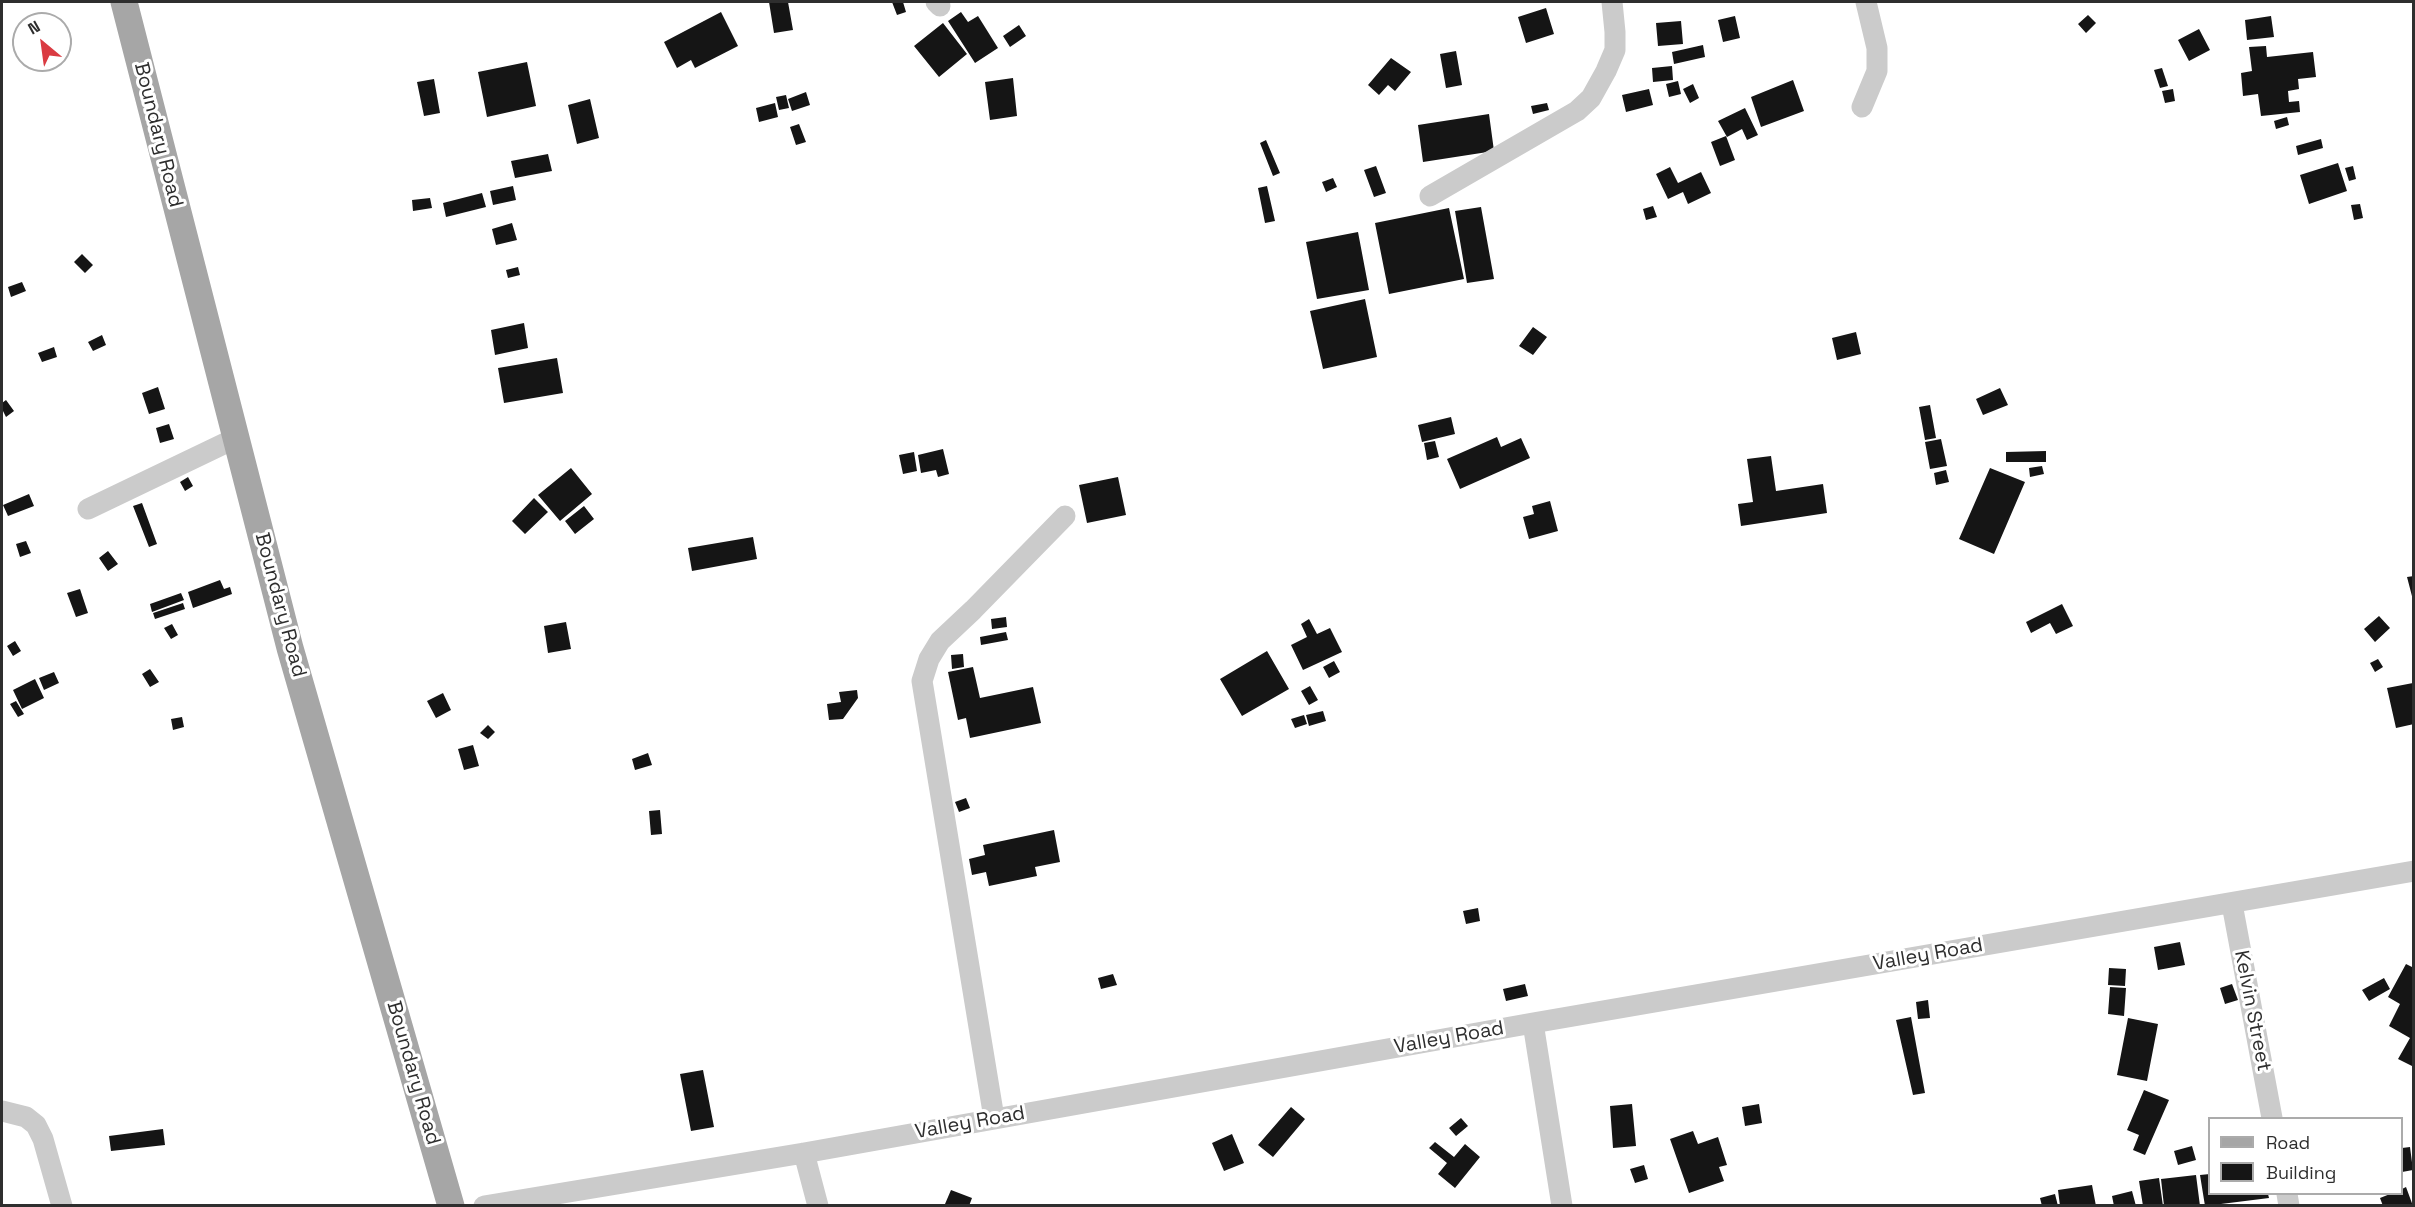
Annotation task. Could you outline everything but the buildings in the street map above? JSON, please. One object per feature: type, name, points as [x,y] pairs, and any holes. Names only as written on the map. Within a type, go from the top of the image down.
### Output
[{"type":"main road","name":"Boundary Road","points":[[124,2],[294,659],[451,1206]]},
{"type":"street","points":[[1430,196],[1577,111],[1591,98],[1615,50],[1612,2]]},
{"type":"street","points":[[1862,107],[1877,71],[1877,48],[1866,2]]},
{"type":"street","points":[[88,509],[236,438]]},
{"type":"street","points":[[994,1118],[922,681],[929,659],[939,641],[973,610],[1065,516]]},
{"type":"street","name":"Valley Road","points":[[484,1206],[804,1153],[1533,1023],[2414,871]]},
{"type":"street","name":"Kelvin Street","points":[[2232,904],[2272,1117]]},
{"type":"street","points":[[1533,1023],[1562,1206]]},
{"type":"street","points":[[2,1111],[26,1116],[36,1125],[43,1139],[62,1206]]},
{"type":"street","points":[[804,1153],[818,1206]]}]
